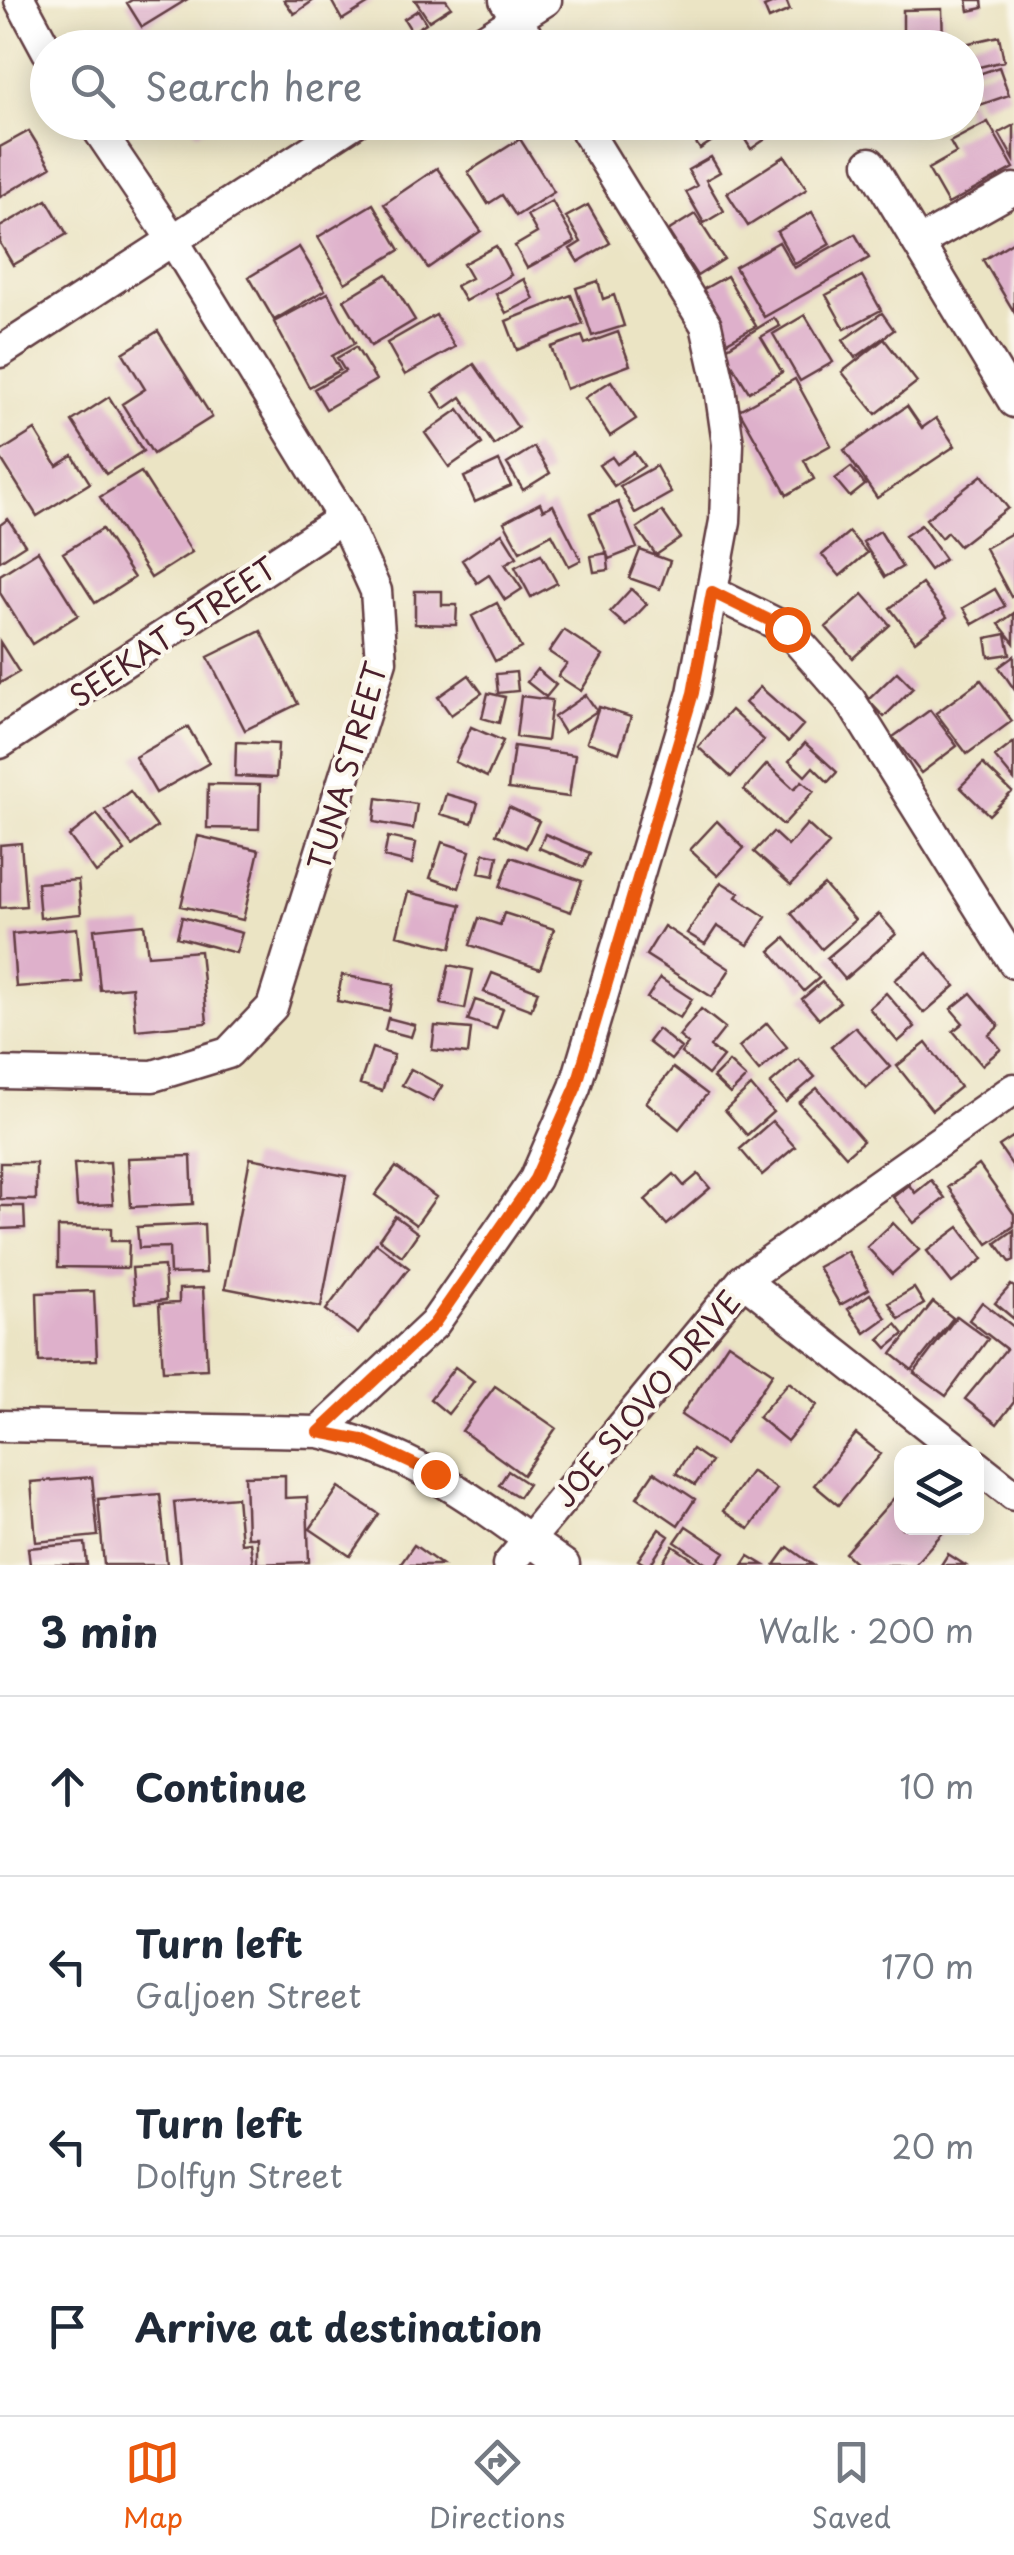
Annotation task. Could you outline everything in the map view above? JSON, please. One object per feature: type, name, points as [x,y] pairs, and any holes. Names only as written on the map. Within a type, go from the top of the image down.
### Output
[{"type":"street","points":[[20,0],[36,30]]},
{"type":"street","points":[[490,30],[510,9],[546,0]]},
{"type":"street","name":"TUNA STREET","points":[[0,1073],[153,1076],[228,1053],[272,1007],[381,661],[376,591],[343,518],[173,240],[105,140]]},
{"type":"street","points":[[0,352],[327,140]]},
{"type":"street","points":[[319,1432],[434,1324],[535,1179],[576,1087],[693,693],[725,521],[728,444],[706,325],[591,140]]},
{"type":"street","points":[[870,163],[1014,402]]},
{"type":"street","points":[[918,243],[1014,189]]},
{"type":"street","name":"SEEKAT STREET","points":[[0,743],[343,518]]},
{"type":"street","points":[[712,592],[787,629],[850,700],[1014,963]]},
{"type":"street","name":"JOE SLOVO DRIVE","points":[[508,1565],[743,1280],[1014,1089]]},
{"type":"street","points":[[743,1280],[951,1445]]},
{"type":"street","points":[[0,1426],[319,1432],[362,1440],[435,1474],[564,1565]]},
{"type":"street","points":[[984,1471],[1014,1495]]},
{"type":"building","points":[[186,0],[142,27],[127,3]]},
{"type":"building","points":[[284,0],[314,0],[294,14]]},
{"type":"building","points":[[331,0],[374,0],[342,20]]},
{"type":"building","points":[[415,0],[446,0],[451,7],[429,21]]},
{"type":"building","points":[[786,0],[790,10],[769,19],[764,7]]},
{"type":"building","points":[[967,0],[982,0],[983,8],[969,11]]},
{"type":"building","points":[[942,9],[943,30],[903,30],[903,10]]},
{"type":"building","points":[[418,10],[426,23],[411,30],[404,19]]},
{"type":"building","points":[[999,36],[1004,61],[984,66],[984,40]]},
{"type":"building","points":[[999,67],[1009,95],[984,104],[984,72]]},
{"type":"building","points":[[988,122],[1014,168],[948,204],[928,169],[956,153],[950,142],[954,140],[984,140],[984,124]]},
{"type":"building","points":[[1014,125],[1014,160],[999,133]]},
{"type":"building","points":[[29,131],[30,140],[34,140],[51,167],[0,197],[0,147]]},
{"type":"building","points":[[521,140],[554,192],[516,216],[502,195],[488,204],[468,172]]},
{"type":"building","points":[[694,140],[714,140],[700,149]]},
{"type":"building","points":[[745,140],[764,140],[751,149]]},
{"type":"building","points":[[785,156],[807,189],[748,226],[727,193]]},
{"type":"building","points":[[711,157],[720,172],[706,180],[724,211],[704,223],[686,192],[697,186],[688,170]]},
{"type":"building","points":[[437,168],[481,231],[428,268],[384,204]]},
{"type":"building","points":[[47,200],[67,234],[13,265],[0,243],[0,227]]},
{"type":"building","points":[[552,201],[575,242],[527,268],[515,246],[537,233],[527,215]]},
{"type":"building","points":[[373,204],[400,250],[345,283],[318,237]]},
{"type":"building","points":[[588,205],[610,243],[578,262],[570,249],[581,242],[566,217]]},
{"type":"building","points":[[812,212],[830,244],[795,264],[777,232]]},
{"type":"building","points":[[695,214],[724,259],[697,276],[668,231]]},
{"type":"building","points":[[855,234],[869,258],[764,317],[735,267],[779,242],[794,268]]},
{"type":"building","points":[[1014,241],[1014,312],[983,260]]},
{"type":"building","points":[[496,246],[511,275],[465,301],[456,286],[471,278],[463,264]]},
{"type":"building","points":[[299,247],[325,290],[274,320],[249,277]]},
{"type":"building","points":[[387,274],[415,320],[371,346],[344,300]]},
{"type":"building","points":[[727,276],[756,326],[723,344],[695,294]]},
{"type":"building","points":[[862,276],[881,310],[845,329],[826,295]]},
{"type":"building","points":[[524,279],[534,299],[506,313],[496,294]]},
{"type":"building","points":[[598,281],[603,299],[614,295],[624,326],[592,336],[576,288]]},
{"type":"building","points":[[328,293],[355,343],[332,356],[340,370],[309,387],[274,322]]},
{"type":"building","points":[[571,295],[583,324],[517,350],[506,321]]},
{"type":"building","points":[[882,313],[894,330],[855,358],[843,340]]},
{"type":"building","points":[[436,315],[455,347],[405,375],[387,343]]},
{"type":"building","points":[[805,315],[833,362],[800,381],[773,334]]},
{"type":"building","points":[[774,318],[780,326],[761,337],[782,372],[749,392],[723,350]]},
{"type":"building","points":[[158,331],[212,417],[153,454],[122,404],[145,389],[123,353]]},
{"type":"building","points":[[618,332],[630,365],[566,389],[551,347],[582,336],[585,344]]},
{"type":"building","points":[[884,339],[917,382],[876,414],[842,372]]},
{"type":"building","points":[[356,347],[376,380],[326,409],[314,389],[345,371],[337,358]]},
{"type":"building","points":[[474,364],[518,428],[494,445],[461,397],[444,409],[433,392]]},
{"type":"building","points":[[795,379],[831,445],[804,460],[814,479],[787,495],[739,410]]},
{"type":"building","points":[[611,381],[636,419],[610,436],[585,398]]},
{"type":"building","points":[[109,397],[143,451],[106,474],[72,421]]},
{"type":"building","points":[[907,406],[922,428],[936,418],[955,446],[877,498],[844,450]]},
{"type":"building","points":[[459,409],[482,444],[449,467],[425,433]]},
{"type":"building","points":[[35,430],[57,466],[73,456],[90,483],[37,516],[0,457],[0,452]]},
{"type":"building","points":[[534,447],[550,473],[523,490],[507,464]]},
{"type":"building","points":[[634,452],[644,466],[614,486],[599,465],[612,457],[617,464]]},
{"type":"building","points":[[499,461],[511,486],[475,502],[464,477]]},
{"type":"building","points":[[656,466],[671,493],[635,513],[620,486]]},
{"type":"building","points":[[851,467],[865,485],[850,497],[835,479]]},
{"type":"building","points":[[141,472],[192,552],[151,578],[100,497]]},
{"type":"building","points":[[982,475],[1008,508],[959,546],[947,532],[941,538],[926,519]]},
{"type":"building","points":[[618,502],[637,548],[609,559],[590,514]]},
{"type":"building","points":[[540,503],[543,510],[553,505],[581,560],[569,566],[552,534],[520,551],[504,522]]},
{"type":"building","points":[[662,511],[681,538],[656,555],[637,528]]},
{"type":"building","points":[[8,519],[25,545],[0,561],[0,525]]},
{"type":"building","points":[[921,525],[945,559],[930,570],[905,536]]},
{"type":"building","points":[[102,529],[134,578],[95,603],[63,553]]},
{"type":"building","points":[[880,531],[902,567],[885,577],[863,542]]},
{"type":"building","points":[[849,532],[867,553],[840,576],[822,555]]},
{"type":"building","points":[[1014,532],[1014,595],[1011,597],[985,548]]},
{"type":"building","points":[[502,533],[517,557],[505,564],[522,589],[505,600],[489,575],[477,583],[462,560]]},
{"type":"building","points":[[640,550],[670,561],[660,589],[629,578]]},
{"type":"building","points":[[38,551],[78,615],[32,644],[0,593],[0,575]]},
{"type":"building","points":[[607,553],[609,570],[594,572],[591,556]]},
{"type":"building","points":[[541,554],[557,583],[531,597],[515,567]]},
{"type":"building","points":[[922,584],[947,617],[915,641],[890,608]]},
{"type":"building","points":[[631,589],[647,604],[626,626],[610,612]]},
{"type":"building","points":[[995,589],[1005,606],[973,624],[963,608]]},
{"type":"building","points":[[415,591],[442,591],[442,605],[457,605],[456,625],[415,624]]},
{"type":"building","points":[[863,594],[890,625],[853,658],[826,627]]},
{"type":"building","points":[[497,603],[521,648],[495,661],[472,616]]},
{"type":"building","points":[[1014,613],[1014,643],[999,624]]},
{"type":"building","points":[[564,630],[603,656],[581,691],[558,676],[567,664],[549,652]]},
{"type":"building","points":[[261,631],[298,704],[245,730],[208,657]]},
{"type":"building","points":[[1006,634],[1010,654],[989,657],[986,638]]},
{"type":"building","points":[[0,642],[19,672],[0,683]]},
{"type":"building","points":[[1014,656],[1014,689],[999,667]]},
{"type":"building","points":[[537,669],[556,685],[546,697],[527,682]]},
{"type":"building","points":[[516,672],[518,691],[498,693],[496,674]]},
{"type":"building","points":[[897,672],[913,688],[884,717],[868,700]]},
{"type":"building","points":[[469,675],[482,693],[451,715],[438,697]]},
{"type":"building","points":[[981,680],[1012,721],[967,754],[936,713]]},
{"type":"building","points":[[760,687],[803,725],[788,742],[745,703]]},
{"type":"building","points":[[488,693],[505,697],[499,723],[482,718]]},
{"type":"building","points":[[586,695],[597,711],[564,733],[554,717]]},
{"type":"building","points":[[521,696],[552,700],[547,741],[516,737]]},
{"type":"building","points":[[599,707],[631,717],[619,753],[587,742]]},
{"type":"building","points":[[731,710],[764,740],[731,777],[698,747]]},
{"type":"building","points":[[930,710],[957,746],[921,773],[893,737]]},
{"type":"building","points":[[188,727],[209,763],[156,793],[135,757]]},
{"type":"building","points":[[471,727],[503,741],[487,777],[455,762]]},
{"type":"building","points":[[236,742],[278,744],[276,778],[235,776]]},
{"type":"building","points":[[1014,742],[1014,780],[995,757]]},
{"type":"building","points":[[805,743],[837,772],[828,782],[813,767],[805,776],[789,761]]},
{"type":"building","points":[[514,746],[575,755],[569,797],[508,789]]},
{"type":"building","points":[[767,764],[794,789],[802,781],[814,791],[783,825],[744,790]]},
{"type":"building","points":[[983,764],[1012,792],[989,815],[960,787]]},
{"type":"building","points":[[208,784],[260,785],[259,829],[207,828]]},
{"type":"building","points":[[130,791],[157,827],[132,846],[105,810]]},
{"type":"building","points":[[446,794],[478,803],[472,823],[440,814]]},
{"type":"building","points":[[377,798],[417,804],[413,829],[374,822]]},
{"type":"building","points":[[509,807],[539,821],[526,848],[496,834]]},
{"type":"building","points":[[97,814],[125,851],[96,873],[69,836]]},
{"type":"building","points":[[717,821],[744,848],[718,876],[690,850]]},
{"type":"building","points":[[807,824],[829,844],[791,885],[754,852],[773,832],[788,846]]},
{"type":"building","points":[[545,834],[590,853],[584,867],[539,848]]},
{"type":"building","points":[[198,836],[259,850],[243,920],[181,906]]},
{"type":"building","points":[[388,837],[416,843],[412,864],[384,857]]},
{"type":"building","points":[[442,842],[470,851],[459,888],[430,878]]},
{"type":"building","points":[[21,843],[26,906],[0,908],[0,845]]},
{"type":"building","points":[[484,853],[498,856],[494,876],[479,873]]},
{"type":"building","points":[[511,857],[582,881],[571,912],[500,887]]},
{"type":"building","points":[[78,880],[81,914],[40,918],[37,883]]},
{"type":"building","points":[[721,882],[766,917],[748,945],[717,926],[705,944],[687,933]]},
{"type":"building","points":[[824,885],[855,920],[822,949],[791,913]]},
{"type":"building","points":[[408,892],[461,905],[451,948],[397,935]]},
{"type":"building","points":[[504,913],[554,929],[540,969],[470,945],[479,918],[500,925]]},
{"type":"building","points":[[879,914],[896,934],[845,979],[827,958]]},
{"type":"building","points":[[182,917],[242,933],[236,953],[177,937]]},
{"type":"building","points":[[144,924],[148,955],[200,951],[207,1023],[136,1030],[132,987],[100,990],[94,929]]},
{"type":"building","points":[[664,926],[730,969],[712,997],[646,955]]},
{"type":"building","points":[[77,928],[82,982],[16,987],[12,934]]},
{"type":"building","points":[[785,938],[819,978],[804,991],[770,951]]},
{"type":"building","points":[[927,953],[955,986],[924,1013],[895,980]]},
{"type":"building","points":[[449,965],[473,970],[465,1009],[441,1004]]},
{"type":"building","points":[[492,973],[538,991],[531,1010],[484,992]]},
{"type":"building","points":[[342,975],[394,985],[389,1011],[337,1001]]},
{"type":"building","points":[[660,978],[692,999],[680,1018],[647,998]]},
{"type":"building","points":[[822,982],[840,1002],[819,1019],[802,999]]},
{"type":"building","points":[[886,993],[915,1027],[898,1042],[869,1008]]},
{"type":"building","points":[[971,993],[999,1026],[989,1035],[1001,1049],[982,1065],[953,1031],[963,1023],[951,1009]]},
{"type":"building","points":[[475,1000],[503,1009],[496,1029],[468,1020]]},
{"type":"building","points":[[701,1009],[725,1028],[710,1047],[723,1057],[708,1075],[681,1053],[688,1044],[679,1036]]},
{"type":"building","points":[[388,1018],[415,1025],[411,1037],[385,1030]]},
{"type":"building","points":[[767,1023],[787,1047],[759,1071],[739,1047]]},
{"type":"building","points":[[435,1026],[471,1029],[468,1054],[432,1050]]},
{"type":"building","points":[[855,1027],[890,1067],[866,1088],[831,1047]]},
{"type":"building","points":[[658,1029],[681,1048],[671,1060],[648,1042]]},
{"type":"building","points":[[926,1043],[960,1087],[932,1110],[897,1066]]},
{"type":"building","points":[[372,1048],[394,1055],[382,1091],[360,1084]]},
{"type":"building","points":[[799,1059],[815,1077],[786,1102],[770,1084]]},
{"type":"building","points":[[729,1062],[746,1078],[730,1094],[713,1078]]},
{"type":"building","points":[[673,1068],[707,1094],[679,1129],[646,1102]]},
{"type":"building","points":[[411,1069],[442,1086],[433,1101],[402,1085]]},
{"type":"building","points":[[751,1086],[773,1112],[747,1135],[725,1110]]},
{"type":"building","points":[[817,1088],[863,1141],[846,1156],[799,1103]]},
{"type":"building","points":[[772,1121],[795,1147],[762,1175],[740,1149]]},
{"type":"building","points":[[1014,1136],[1014,1168],[999,1146]]},
{"type":"building","points":[[191,1156],[193,1204],[131,1207],[128,1158]]},
{"type":"building","points":[[250,1158],[346,1176],[321,1307],[225,1288]]},
{"type":"building","points":[[110,1162],[113,1204],[77,1206],[74,1164]]},
{"type":"building","points":[[0,1163],[36,1163],[36,1200],[0,1199]]},
{"type":"building","points":[[979,1165],[1014,1214],[1014,1226],[988,1244],[948,1187]]},
{"type":"building","points":[[396,1167],[436,1197],[416,1225],[375,1195]]},
{"type":"building","points":[[674,1174],[684,1186],[698,1174],[710,1188],[667,1225],[645,1200]]},
{"type":"building","points":[[931,1180],[945,1198],[914,1223],[893,1197],[909,1185],[915,1193]]},
{"type":"building","points":[[0,1206],[24,1206],[25,1228],[0,1229]]},
{"type":"building","points":[[395,1216],[418,1233],[402,1256],[379,1239]]},
{"type":"building","points":[[893,1223],[919,1250],[892,1274],[867,1247]]},
{"type":"building","points":[[204,1224],[206,1273],[170,1274],[169,1247],[139,1248],[137,1227]]},
{"type":"building","points":[[58,1227],[111,1228],[111,1241],[129,1241],[128,1268],[58,1267]]},
{"type":"building","points":[[959,1227],[983,1259],[952,1283],[927,1251]]},
{"type":"building","points":[[1014,1230],[1014,1260],[1010,1262],[996,1243]]},
{"type":"building","points":[[376,1243],[409,1268],[358,1334],[326,1310]]},
{"type":"building","points":[[847,1251],[869,1289],[840,1305],[818,1267]]},
{"type":"building","points":[[164,1266],[166,1300],[135,1303],[132,1268]]},
{"type":"building","points":[[1011,1285],[1014,1287],[1014,1319],[995,1303]]},
{"type":"building","points":[[203,1288],[207,1369],[163,1371],[159,1304],[179,1303],[179,1289]]},
{"type":"building","points":[[914,1288],[924,1304],[899,1319],[889,1303]]},
{"type":"building","points":[[94,1291],[97,1360],[39,1362],[37,1293]]},
{"type":"building","points":[[870,1294],[886,1318],[865,1333],[848,1309]]},
{"type":"building","points":[[933,1302],[953,1318],[912,1370],[892,1354]]},
{"type":"building","points":[[982,1302],[1014,1327],[1014,1402],[997,1424],[965,1399],[1006,1349],[969,1320]]},
{"type":"building","points":[[957,1316],[988,1339],[946,1396],[914,1373]]},
{"type":"building","points":[[896,1324],[904,1334],[887,1348],[879,1339]]},
{"type":"building","points":[[728,1343],[773,1373],[725,1444],[681,1415]]},
{"type":"building","points":[[455,1367],[474,1381],[448,1414],[430,1399]]},
{"type":"building","points":[[789,1382],[817,1405],[787,1441],[758,1417]]},
{"type":"building","points":[[495,1386],[556,1428],[523,1475],[462,1431]]},
{"type":"building","points":[[856,1434],[881,1454],[838,1505],[814,1485]]},
{"type":"building","points":[[692,1449],[711,1462],[695,1485],[676,1473]]},
{"type":"building","points":[[508,1471],[528,1484],[519,1497],[499,1485]]},
{"type":"building","points":[[751,1471],[777,1489],[749,1529],[723,1511]]},
{"type":"building","points":[[654,1472],[695,1499],[678,1525],[637,1497]]},
{"type":"building","points":[[285,1475],[285,1498],[307,1497],[309,1562],[257,1564],[257,1537],[247,1537],[245,1476]]},
{"type":"building","points":[[92,1477],[98,1536],[36,1542],[31,1482]]},
{"type":"building","points":[[339,1487],[379,1514],[350,1556],[310,1529]]},
{"type":"building","points":[[160,1494],[167,1565],[104,1565],[98,1499]]},
{"type":"building","points":[[237,1497],[241,1543],[250,1542],[253,1565],[180,1565],[174,1502]]},
{"type":"building","points":[[894,1498],[894,1535],[941,1535],[914,1565],[858,1565],[845,1553]]},
{"type":"building","points":[[686,1526],[725,1552],[716,1565],[709,1565],[675,1542]]},
{"type":"building","points":[[659,1529],[669,1536],[650,1565],[646,1565],[638,1560]]},
{"type":"building","points":[[85,1543],[87,1565],[30,1565],[28,1548]]},
{"type":"building","points":[[414,1545],[442,1565],[400,1565]]},
{"type":"building","points":[[673,1546],[701,1565],[661,1565]]},
{"type":"building","points":[[788,1547],[813,1565],[775,1565]]},
{"type":"building","points":[[948,1554],[965,1565],[941,1565]]},
{"type":"building","points":[[749,1556],[764,1565],[743,1565]]},
{"type":"route","points":[[435,1474],[362,1440],[319,1432],[434,1324],[535,1179],[576,1087],[693,693],[712,592],[787,629]]}]
